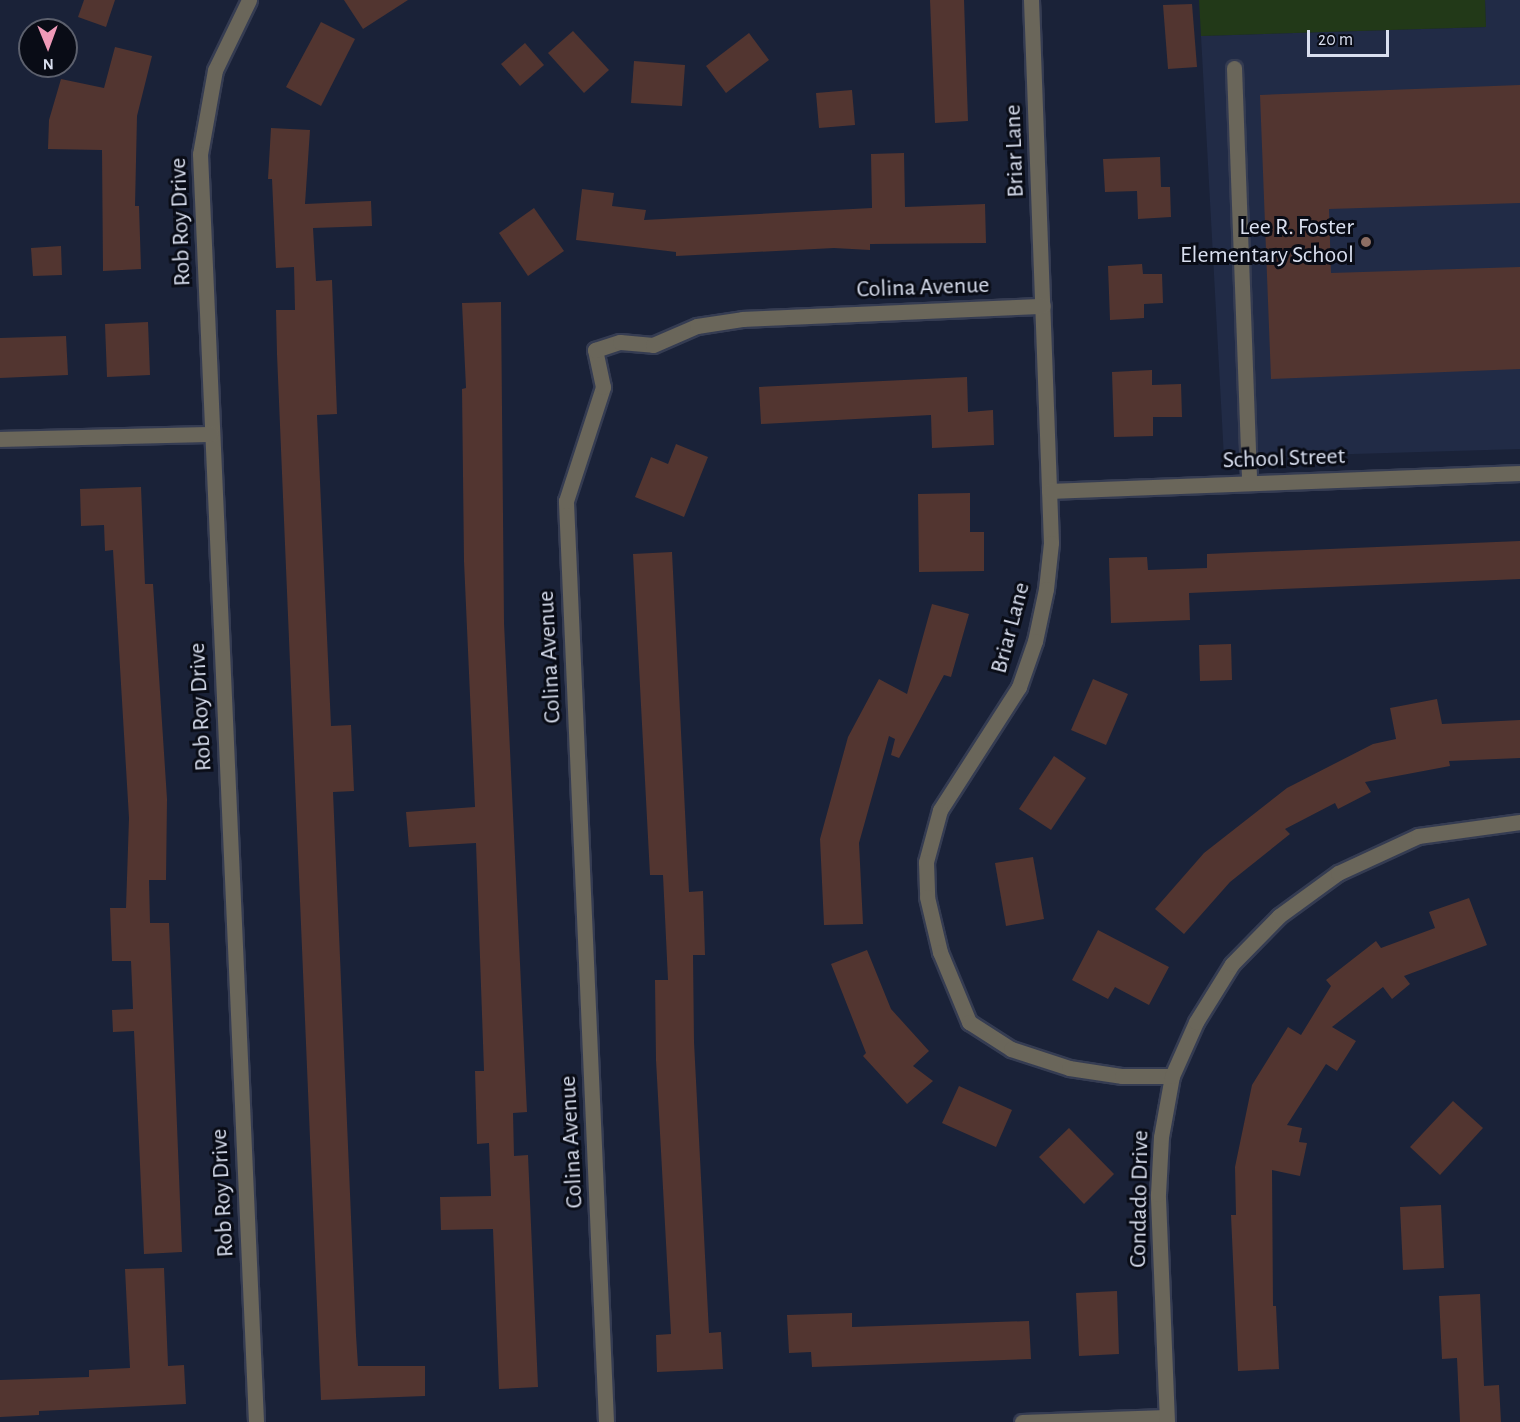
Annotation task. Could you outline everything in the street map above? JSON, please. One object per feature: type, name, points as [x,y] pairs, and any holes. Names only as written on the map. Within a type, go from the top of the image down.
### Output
[{"type":"street","name":"Rob Roy Drive","points":[[249,0],[215,70],[200,154],[256,1422]]},
{"type":"street","name":"Briar Lane","points":[[1031,0],[1051,543],[1035,641],[1019,687],[940,810],[926,862],[927,897],[940,952],[969,1022],[1011,1049],[1069,1068],[1172,1077]]},
{"type":"street","points":[[1233,68],[1249,483]]},
{"type":"street","name":"Colina Avenue","points":[[606,1422],[566,501],[603,387],[595,350],[620,342],[653,345],[697,326],[743,319],[1043,306]]},
{"type":"street","points":[[0,439],[212,434]]},
{"type":"street","name":"School Street","points":[[1049,491],[1520,473]]},
{"type":"street","name":"Condado Drive","points":[[1166,1420],[1158,1194],[1161,1137],[1172,1077],[1196,1022],[1232,964],[1296,904],[1338,873],[1418,836],[1520,822]]},
{"type":"street","points":[[1022,1422],[1166,1420]]},
{"type":"shaded area","name":"Lee R. Foster Elementary School","points":[[1485,0],[1520,0],[1520,449],[1224,458],[1201,36],[1486,27]]},
{"type":"green space","points":[[1199,0],[1485,0],[1486,27],[1201,36]]},
{"type":"building","points":[[84,0],[115,0],[106,27],[78,17]]},
{"type":"building","points":[[344,0],[408,0],[363,29]]},
{"type":"building","points":[[930,0],[964,0],[968,121],[935,123]]},
{"type":"building","points":[[1192,4],[1197,67],[1168,69],[1163,5]]},
{"type":"building","points":[[321,22],[355,39],[321,106],[286,87]]},
{"type":"building","points":[[573,31],[609,70],[584,93],[548,53]]},
{"type":"building","points":[[749,33],[769,60],[726,93],[706,66]]},
{"type":"building","points":[[525,43],[544,65],[520,86],[501,64]]},
{"type":"building","points":[[115,47],[152,56],[137,116],[135,206],[139,206],[141,269],[103,271],[102,150],[48,149],[49,120],[61,79],[104,88]]},
{"type":"building","points":[[634,61],[685,65],[682,106],[631,103]]},
{"type":"building","points":[[1520,85],[1520,203],[1329,209],[1331,273],[1520,267],[1520,369],[1271,379],[1260,95]]},
{"type":"building","points":[[852,90],[855,125],[819,128],[816,93]]},
{"type":"building","points":[[271,128],[310,130],[305,204],[371,201],[372,226],[313,228],[316,281],[332,280],[337,414],[317,415],[331,726],[351,725],[354,791],[333,792],[356,1335],[358,1366],[425,1366],[425,1396],[321,1400],[277,354],[276,310],[295,310],[294,267],[276,268],[272,179],[268,179]]},
{"type":"building","points":[[904,153],[905,207],[985,204],[986,243],[870,244],[870,250],[834,248],[676,256],[676,252],[576,240],[582,189],[614,193],[612,206],[646,210],[644,220],[872,208],[871,154]]},
{"type":"building","points":[[1160,157],[1161,187],[1170,187],[1171,217],[1138,219],[1137,191],[1105,192],[1103,159]]},
{"type":"building","points":[[534,208],[564,251],[528,276],[499,233]]},
{"type":"building","points":[[61,246],[62,275],[33,276],[31,248]]},
{"type":"building","points":[[1142,264],[1143,274],[1162,274],[1163,303],[1144,304],[1144,318],[1110,320],[1108,266]]},
{"type":"building","points":[[501,302],[504,623],[527,1112],[513,1113],[514,1156],[528,1155],[538,1387],[499,1389],[493,1229],[441,1230],[440,1197],[491,1196],[489,1143],[477,1144],[475,1071],[484,1071],[476,843],[409,847],[406,812],[475,807],[464,561],[462,389],[466,388],[462,303]]},
{"type":"building","points":[[148,322],[150,375],[107,377],[105,324]]},
{"type":"building","points":[[66,336],[68,375],[0,378],[0,338]]},
{"type":"building","points":[[1152,370],[1152,385],[1181,384],[1182,417],[1153,417],[1153,436],[1114,437],[1112,372]]},
{"type":"building","points":[[967,377],[968,412],[993,410],[994,445],[932,448],[931,415],[761,424],[759,387]]},
{"type":"building","points":[[676,444],[708,457],[684,517],[635,497],[651,457],[668,464]]},
{"type":"building","points":[[141,487],[145,584],[153,584],[167,799],[166,880],[149,880],[150,923],[169,923],[182,1252],[144,1254],[134,1031],[113,1032],[112,1010],[133,1009],[131,961],[112,961],[110,908],[126,908],[129,818],[113,550],[105,551],[104,525],[81,526],[80,489]]},
{"type":"building","points":[[970,493],[970,532],[984,532],[984,571],[919,572],[918,494]]},
{"type":"building","points":[[1520,541],[1520,579],[1189,593],[1190,620],[1111,623],[1109,558],[1147,557],[1148,570],[1207,568],[1207,554]]},
{"type":"building","points":[[672,552],[689,892],[703,891],[705,955],[693,955],[694,1042],[709,1333],[721,1332],[723,1369],[657,1372],[656,1335],[671,1334],[656,1060],[655,980],[668,980],[663,875],[650,875],[633,554]]},
{"type":"building","points":[[932,604],[969,614],[951,677],[944,675],[899,758],[891,755],[895,739],[889,736],[859,843],[863,924],[824,925],[820,839],[848,737],[879,679],[907,694]]},
{"type":"building","points":[[1231,644],[1232,680],[1200,681],[1199,645]]},
{"type":"building","points":[[1093,679],[1128,694],[1106,745],[1071,730]]},
{"type":"building","points":[[1437,699],[1442,724],[1520,720],[1520,758],[1449,761],[1450,766],[1365,782],[1371,792],[1338,809],[1335,803],[1285,829],[1290,834],[1230,882],[1184,934],[1155,909],[1204,853],[1287,788],[1373,744],[1396,739],[1390,708]]},
{"type":"building","points":[[1054,756],[1086,778],[1051,830],[1019,809]]},
{"type":"building","points":[[1033,857],[1044,919],[1006,926],[995,863]]},
{"type":"building","points":[[1469,898],[1487,945],[1404,976],[1410,984],[1392,999],[1383,987],[1332,1027],[1356,1041],[1337,1071],[1326,1064],[1287,1125],[1302,1128],[1299,1142],[1307,1143],[1300,1176],[1272,1170],[1273,1306],[1276,1306],[1279,1369],[1238,1371],[1231,1215],[1236,1215],[1235,1167],[1252,1085],[1288,1027],[1301,1035],[1331,986],[1326,980],[1376,941],[1381,948],[1435,928],[1429,912]]},
{"type":"building","points":[[1098,930],[1169,967],[1149,1005],[1115,987],[1108,999],[1072,980]]},
{"type":"building","points":[[867,950],[891,1009],[929,1051],[913,1066],[933,1081],[907,1104],[863,1056],[866,1053],[831,964]]},
{"type":"building","points":[[959,1086],[1012,1110],[996,1147],[942,1123]]},
{"type":"building","points":[[1453,1101],[1483,1128],[1440,1175],[1410,1147]]},
{"type":"building","points":[[1069,1128],[1114,1174],[1084,1204],[1039,1157]]},
{"type":"building","points":[[1441,1205],[1444,1268],[1403,1270],[1400,1207]]},
{"type":"building","points":[[164,1268],[168,1366],[184,1365],[186,1404],[39,1411],[39,1415],[0,1417],[0,1380],[89,1377],[89,1370],[130,1368],[125,1269]]},
{"type":"building","points":[[1117,1291],[1119,1354],[1079,1356],[1076,1293]]},
{"type":"building","points":[[1480,1294],[1484,1386],[1499,1385],[1501,1422],[1460,1422],[1457,1358],[1442,1359],[1439,1296]]},
{"type":"building","points":[[852,1313],[852,1327],[1029,1321],[1031,1359],[812,1367],[811,1352],[789,1353],[787,1315]]},
{"type":"place","name":"Lee R. Foster Elementary School","points":[[1366,242]]}]
